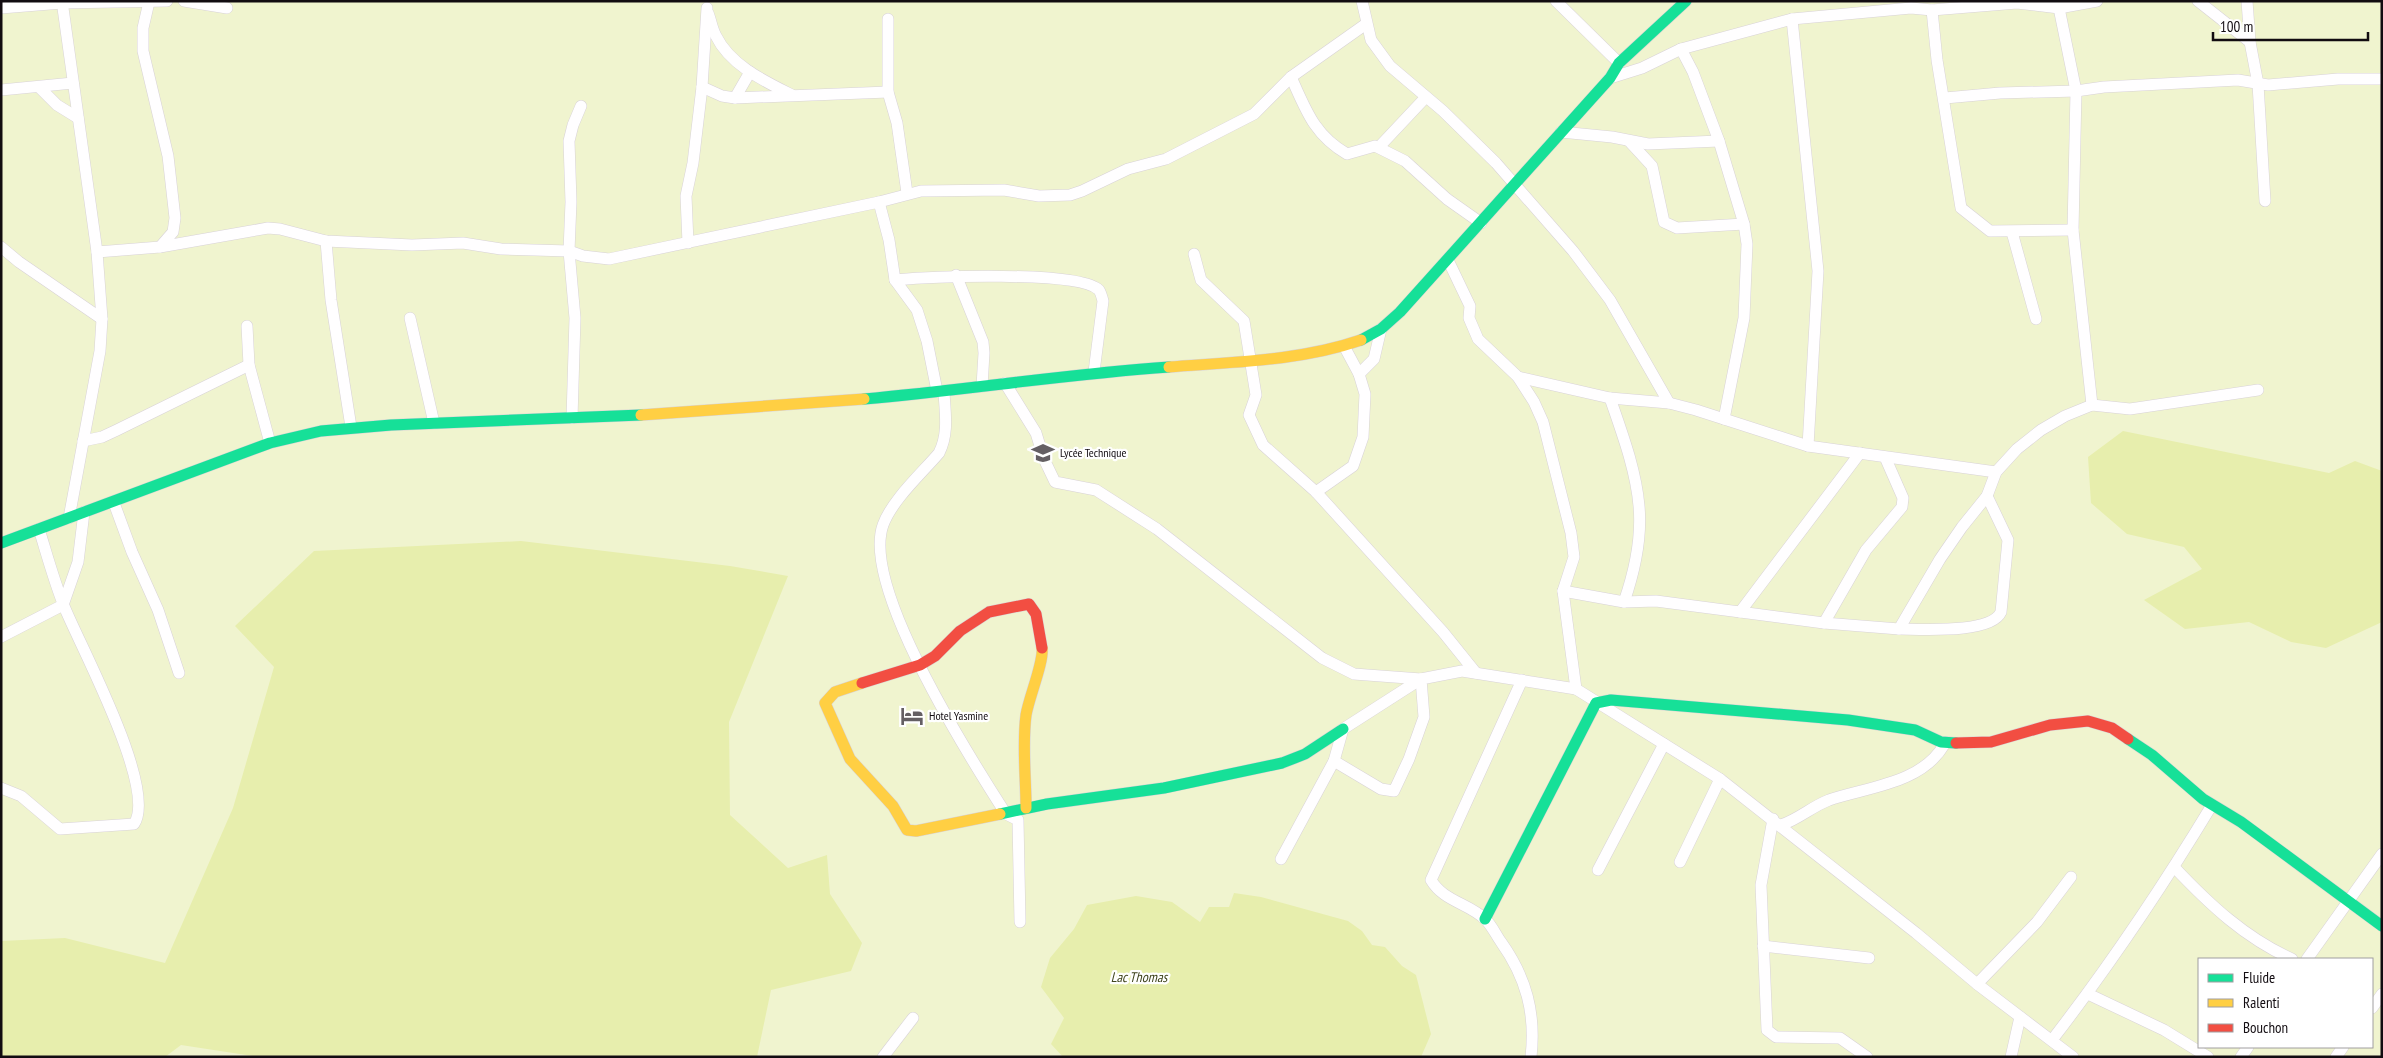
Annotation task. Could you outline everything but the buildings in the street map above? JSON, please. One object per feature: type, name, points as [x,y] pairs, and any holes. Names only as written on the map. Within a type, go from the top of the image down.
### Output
[{"type":"street","points":[[1,8],[62,2],[167,1]]},
{"type":"street","points":[[184,1],[227,8]]},
{"type":"street","points":[[1556,1],[1619,63]]},
{"type":"street","points":[[1,543],[84,512],[114,503],[270,443],[322,431],[351,427],[572,418],[828,402],[941,391],[1094,372],[1250,361],[1344,346],[1362,340],[1381,330],[1448,260],[1516,184],[1610,78],[1619,63],[1686,1]]},
{"type":"street","points":[[1610,78],[1642,68],[1681,49],[1792,18],[1856,7],[1932,10],[2017,3],[2060,5],[2097,1]]},
{"type":"street","points":[[2198,1],[2250,42]]},
{"type":"street","points":[[2247,1],[2250,42],[2258,84],[2265,201]]},
{"type":"street","points":[[62,2],[97,252],[102,319],[100,350],[69,518]]},
{"type":"street","points":[[149,2],[143,28],[143,51],[168,156],[175,218],[173,232],[160,247]]},
{"type":"street","points":[[1365,3],[1366,24],[1371,40],[1390,66],[1443,110],[1516,184],[1573,251],[1610,300],[1669,404]]},
{"type":"street","points":[[706,5],[716,36],[729,53],[750,72],[793,96]]},
{"type":"street","points":[[688,243],[686,196],[693,162],[702,87],[706,5]]},
{"type":"street","points":[[2060,5],[2076,91],[2073,230],[2092,405]]},
{"type":"street","points":[[1932,10],[1937,60],[1945,98],[1961,208],[1990,231],[2073,230]]},
{"type":"street","points":[[1792,18],[1818,271],[1808,446]]},
{"type":"street","points":[[888,19],[888,92],[897,123],[907,193]]},
{"type":"street","points":[[97,252],[160,247],[268,228],[280,229],[326,241],[412,244],[463,243],[501,249],[569,251],[583,256],[609,259],[879,202],[907,193],[994,189],[1039,196],[1070,195],[1128,169],[1166,159],[1211,138],[1260,110],[1291,77],[1366,24]]},
{"type":"street","points":[[1681,49],[1694,72],[1719,141],[1744,224],[1747,244],[1744,318],[1724,419]]},
{"type":"street","points":[[735,98],[750,72]]},
{"type":"street","points":[[1291,77],[1311,121],[1328,142],[1347,154],[1372,146],[1379,147],[1405,161],[1447,199],[1481,223]]},
{"type":"street","points":[[1945,98],[2041,90],[2076,91],[2104,87],[2238,80],[2258,84],[2338,79],[2382,79]]},
{"type":"street","points":[[1,90],[73,83]]},
{"type":"street","points":[[39,87],[52,100],[78,118]]},
{"type":"street","points":[[702,87],[722,96],[735,98],[888,92]]},
{"type":"street","points":[[1379,147],[1426,97]]},
{"type":"street","points":[[572,418],[575,318],[569,251],[571,202],[569,141],[581,106]]},
{"type":"street","points":[[1561,132],[1612,137],[1648,144],[1719,141]]},
{"type":"street","points":[[1629,141],[1652,166],[1664,222],[1677,228],[1744,224]]},
{"type":"street","points":[[879,202],[890,240],[895,280],[916,310],[941,391],[946,431],[939,453],[887,515],[879,540],[879,552],[888,592],[920,665],[944,712],[1006,814],[1018,820],[1020,922]]},
{"type":"street","points":[[2012,232],[2036,319]]},
{"type":"street","points":[[326,241],[331,300],[351,427]]},
{"type":"street","points":[[1,246],[18,262],[102,319]]},
{"type":"street","points":[[1194,254],[1200,280],[1244,322],[1256,395],[1249,415],[1263,445],[1316,492],[1443,632],[1476,673]]},
{"type":"street","points":[[1448,260],[1470,306],[1469,318],[1478,339],[1518,377],[1534,402],[1542,422],[1571,533],[1574,557],[1563,591],[1576,689]]},
{"type":"street","points":[[895,280],[956,275],[1071,281],[1100,291],[1103,301],[1094,372]]},
{"type":"street","points":[[956,275],[983,342],[982,386]]},
{"type":"street","points":[[410,318],[434,423]]},
{"type":"street","points":[[247,326],[249,365],[270,443]]},
{"type":"street","points":[[1359,374],[1374,359],[1381,330]]},
{"type":"street","points":[[1316,492],[1349,470],[1356,461],[1363,437],[1366,408],[1365,394],[1359,374],[1344,346]]},
{"type":"street","points":[[83,441],[102,437],[249,365]]},
{"type":"street","points":[[1518,377],[1610,398],[1669,404],[1724,419],[1808,446],[1996,472]]},
{"type":"street","points":[[1005,383],[1036,433],[1044,459],[1056,482],[1096,490],[1157,529],[1322,658],[1354,674],[1421,679],[1453,672],[1476,673],[1576,689],[1720,778],[1977,984],[2073,1057]]},
{"type":"street","points":[[1899,629],[1956,535],[1987,496],[1996,472],[2017,449],[2041,430],[2065,416],[2092,405],[2130,409],[2258,390]]},
{"type":"street","points":[[1610,398],[1627,449],[1640,506],[1632,576],[1624,602]]},
{"type":"street","points":[[1740,612],[1860,453]]},
{"type":"street","points":[[1824,623],[1866,550],[1902,508],[1903,498],[1885,457]]},
{"type":"street","points":[[1563,591],[1624,602],[1656,601],[1824,623],[1899,629],[1963,628],[1995,621],[2002,612],[2008,540],[1987,496]]},
{"type":"street","points":[[114,503],[132,552],[158,610],[180,673]]},
{"type":"street","points":[[1,637],[63,605],[78,562],[84,512]]},
{"type":"street","points":[[1,788],[21,796],[60,829],[134,824],[138,817],[136,783],[130,754],[63,605],[39,529]]},
{"type":"street","points":[[1026,808],[1024,733],[1030,691],[1043,654],[1036,614],[1029,604],[988,612],[960,631],[935,656],[920,665],[879,680],[835,692],[825,703],[850,759],[893,806],[907,830],[921,831],[1006,814],[1026,808],[1156,789],[1282,763],[1305,754],[1421,679]]},
{"type":"street","points":[[1334,762],[1381,789],[1394,791],[1409,759],[1424,717],[1421,679]]},
{"type":"street","points":[[1522,680],[1431,880],[1442,894],[1485,919],[1508,952],[1525,985],[1532,1018],[1531,1057]]},
{"type":"street","points":[[1596,703],[1612,700],[1848,720],[1915,730],[1941,742],[1991,742],[2050,725],[2099,723],[2112,728],[2152,755],[2212,805],[2241,822],[2349,899],[2382,926]]},
{"type":"street","points":[[1485,919],[1596,703]]},
{"type":"street","points":[[1281,858],[1334,762],[1343,729]]},
{"type":"street","points":[[1777,822],[1794,821],[1829,800],[1897,782],[1934,758],[1944,745],[1941,742]]},
{"type":"street","points":[[1598,870],[1643,779],[1664,744]]},
{"type":"street","points":[[1680,862],[1720,778]]},
{"type":"street","points":[[2052,1040],[2088,994],[2174,867],[2212,805]]},
{"type":"street","points":[[1777,822],[1761,885],[1767,1030],[1770,1035],[1840,1038],[1868,1057]]},
{"type":"street","points":[[2308,958],[2382,854]]},
{"type":"street","points":[[2174,867],[2240,929],[2268,949],[2290,958]]},
{"type":"street","points":[[1977,984],[2037,922],[2071,877]]},
{"type":"street","points":[[1763,946],[1870,958]]},
{"type":"street","points":[[2088,994],[2164,1030],[2208,1057]]},
{"type":"street","points":[[2373,1007],[2382,994]]},
{"type":"street","points":[[2011,1057],[2020,1017]]},
{"type":"street","points":[[883,1057],[913,1018]]},
{"type":"shaded area","points":[[1,1],[2382,1],[2382,1057],[1,1057]]},
{"type":"water","points":[[2123,431],[2329,473],[2355,461],[2382,471],[2382,622],[2326,648],[2291,642],[2249,622],[2185,629],[2144,600],[2202,569],[2184,547],[2127,534],[2091,503],[2088,457]]},
{"type":"water","points":[[521,541],[730,566],[788,576],[729,722],[730,815],[788,868],[827,855],[830,894],[862,943],[851,971],[771,990],[757,1057],[259,1057],[181,1045],[165,1057],[1,1057],[1,941],[65,938],[165,963],[233,808],[274,667],[235,626],[314,551]]},
{"type":"water","name":"Lac Thomas","points":[[1234,893],[1261,897],[1348,921],[1362,931],[1372,945],[1385,947],[1402,966],[1416,975],[1431,1034],[1421,1057],[1063,1057],[1051,1044],[1064,1018],[1041,987],[1050,958],[1074,929],[1087,905],[1136,896],[1172,902],[1200,922],[1209,907],[1229,907]]},
{"type":"traffic: fast","points":[[1361,340],[1381,329],[1400,312],[1610,78],[1619,63],[1686,1]]},
{"type":"traffic: fast","points":[[864,399],[1169,367]]},
{"type":"traffic: fast","points":[[1,543],[270,443],[321,431],[391,425],[641,415]]},
{"type":"traffic: fast","points":[[1485,919],[1596,703],[1611,700],[1848,720],[1915,730],[1941,742],[1956,743]]},
{"type":"traffic: fast","points":[[1000,814],[1047,804],[1164,788],[1282,763],[1305,754],[1343,729]]},
{"type":"traffic: fast","points":[[2128,739],[2152,755],[2203,799],[2241,822],[2382,926]]},
{"type":"traffic: slow","points":[[1169,367],[1266,360],[1338,347],[1361,340]]},
{"type":"traffic: slow","points":[[641,415],[864,399]]},
{"type":"traffic: slow","points":[[1026,808],[1024,750],[1026,715],[1041,662],[1042,648]]},
{"type":"traffic: slow","points":[[862,683],[835,692],[825,703],[850,759],[893,806],[907,830],[916,831],[1000,814]]},
{"type":"traffic: jam","points":[[862,683],[920,665],[935,656],[960,631],[989,612],[1029,604],[1036,614],[1042,648]]},
{"type":"traffic: jam","points":[[1956,743],[1991,742],[2050,725],[2088,721],[2112,728],[2128,739]]},
{"type":"place","name":"Lycée Technique","points":[[1043,453]]},
{"type":"place","name":"Hotel Yasmine","points":[[912,716]]}]
